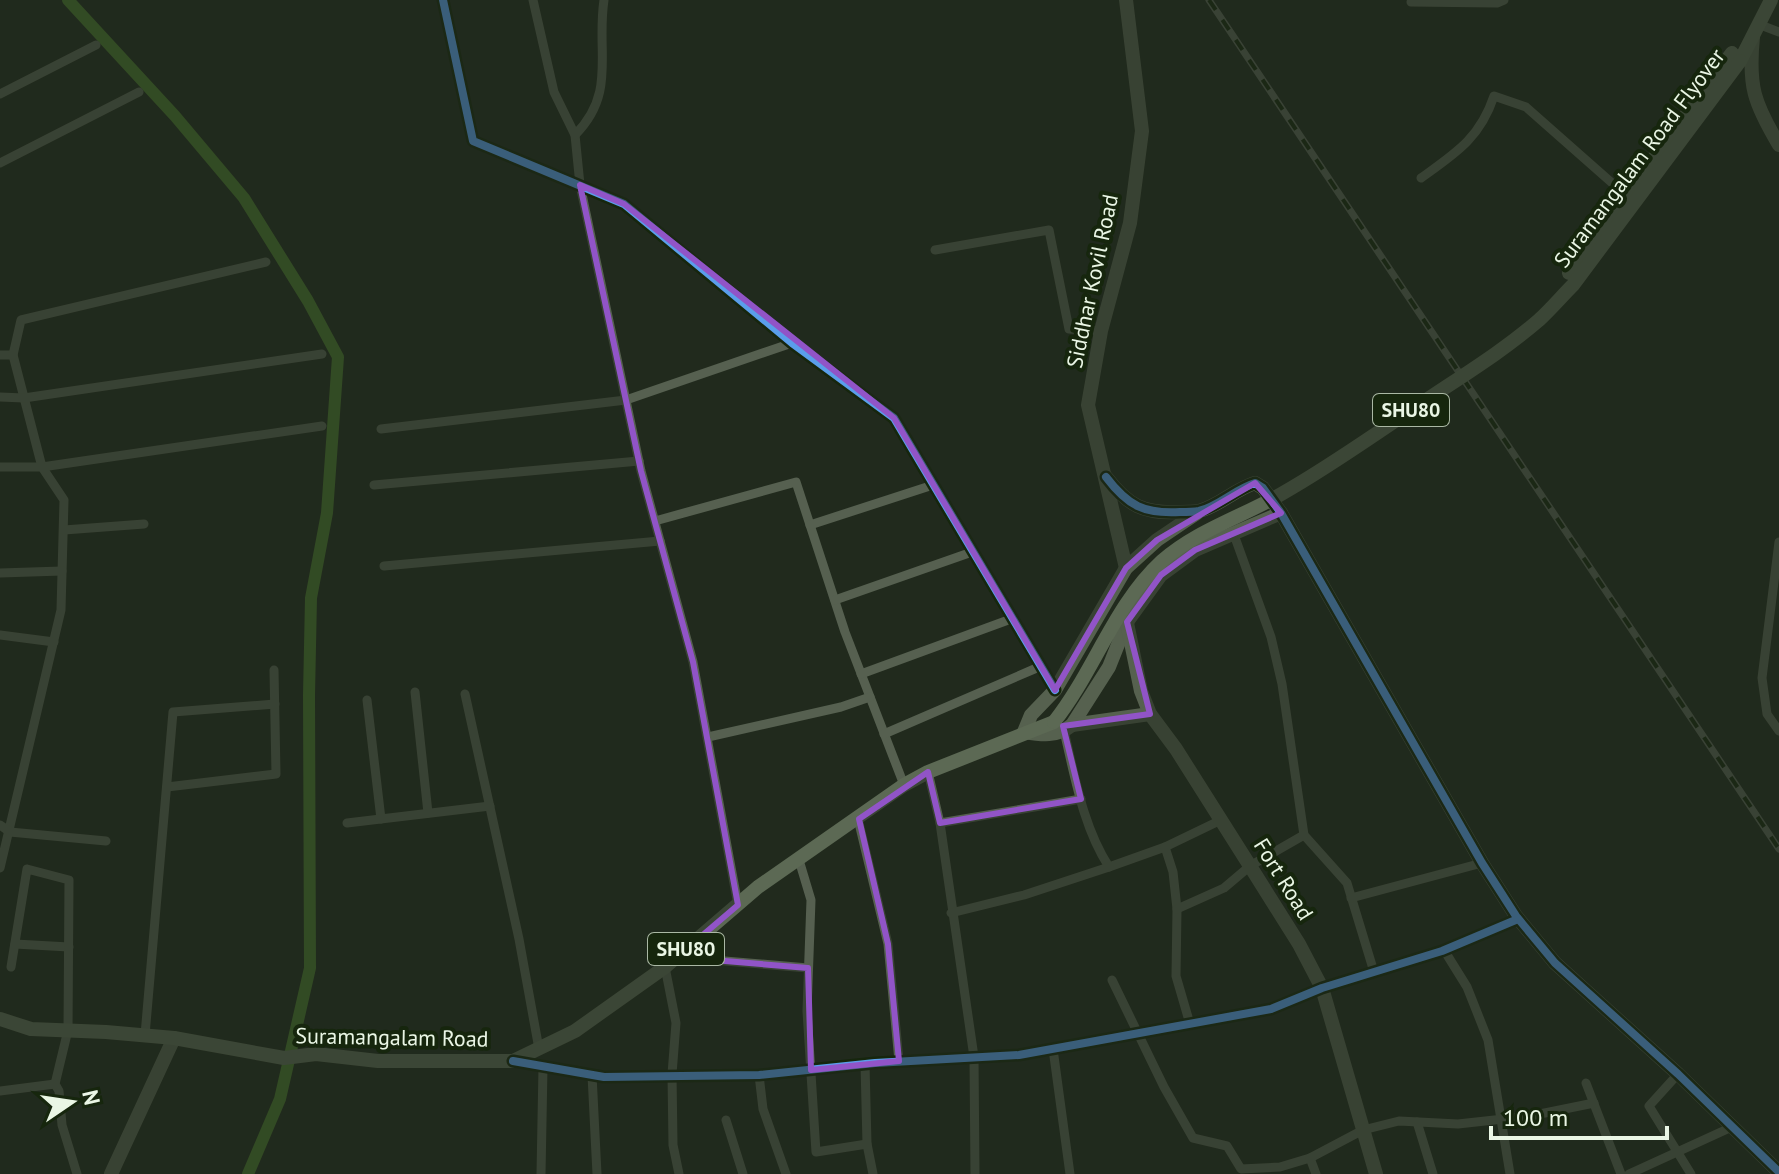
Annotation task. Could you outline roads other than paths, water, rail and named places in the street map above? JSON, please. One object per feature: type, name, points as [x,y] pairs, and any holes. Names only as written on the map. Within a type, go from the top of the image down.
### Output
[{"type":"main road","name":"SHU80","points":[[1756,28],[1771,0]]},
{"type":"main road","name":"Suramangalam Road Flyover","points":[[1024,732],[1059,723],[1064,694],[1121,597],[1153,556],[1184,534],[1314,464],[1500,338],[1534,311],[1565,278],[1756,28]]},
{"type":"main road","name":"Suramangalam Road","points":[[0,1019],[31,1029],[174,1038],[284,1058],[316,1054],[378,1061],[513,1061],[575,1031],[665,967],[758,887],[904,785],[1024,732]]},
{"type":"street","points":[[443,0],[473,141],[624,204],[792,343],[894,418],[1055,690]]},
{"type":"street","points":[[533,0],[554,92],[575,135],[580,185],[639,461],[693,662],[738,905]]},
{"type":"street","points":[[575,135],[591,119],[602,86],[604,0]]},
{"type":"street","name":"Siddhar Kovil Road","points":[[1126,0],[1142,131],[1130,223],[1101,331],[1088,405],[1126,568]]},
{"type":"street","points":[[1411,2],[1497,3],[1504,0]]},
{"type":"street","points":[[1777,137],[1757,106],[1750,75],[1756,28],[1779,32]]},
{"type":"street","points":[[0,94],[96,45]]},
{"type":"street","points":[[0,163],[139,92]]},
{"type":"street","points":[[1421,178],[1464,147],[1488,114],[1494,96],[1526,107],[1620,190]]},
{"type":"street","points":[[935,250],[1049,230],[1069,329],[1101,331]]},
{"type":"street","points":[[0,868],[61,610],[64,500],[42,467],[13,355],[21,320],[266,262]]},
{"type":"street","points":[[381,429],[626,400],[792,343]]},
{"type":"street","points":[[0,397],[24,398],[322,354]]},
{"type":"street","points":[[0,355],[13,355]]},
{"type":"street","points":[[0,467],[42,467],[322,426]]},
{"type":"street","points":[[374,485],[639,461]]},
{"type":"street","points":[[1106,477],[1119,494],[1138,507],[1156,514],[1200,511]]},
{"type":"street","points":[[655,521],[796,482],[861,674],[904,785]]},
{"type":"street","points":[[1281,513],[1195,550],[1161,575],[1127,622],[1109,667],[1045,735],[1024,732],[1031,715],[1055,690],[1126,568],[1157,540],[1200,511],[1255,483],[1263,488],[1281,513],[1482,863],[1518,919],[1555,963],[1734,1126],[1779,1172]]},
{"type":"street","points":[[810,525],[933,485]]},
{"type":"street","points":[[64,530],[144,524]]},
{"type":"street","points":[[1233,532],[1271,637],[1282,684],[1304,835],[1347,883],[1374,972]]},
{"type":"street","points":[[384,566],[660,541]]},
{"type":"street","points":[[1779,542],[1762,678],[1767,714],[1779,731]]},
{"type":"street","points":[[835,600],[972,552]]},
{"type":"street","points":[[0,573],[62,571]]},
{"type":"street","points":[[861,674],[1011,619]]},
{"type":"street","name":"Fort Road","points":[[1127,622],[1141,691],[1150,714],[1176,749],[1299,944],[1322,988],[1376,1174]]},
{"type":"street","points":[[0,635],[54,642]]},
{"type":"street","points":[[884,734],[1039,667]]},
{"type":"street","points":[[167,787],[276,774],[274,670]]},
{"type":"street","points":[[415,692],[428,813]]},
{"type":"street","points":[[465,694],[539,1049]]},
{"type":"street","points":[[708,737],[841,707],[870,697]]},
{"type":"street","points":[[367,700],[381,819]]},
{"type":"street","points":[[145,1035],[173,712],[275,704]]},
{"type":"street","points":[[1059,723],[1150,714]]},
{"type":"street","points":[[1059,723],[1096,847],[1109,867]]},
{"type":"street","points":[[928,772],[940,823],[974,1057],[975,1174]]},
{"type":"street","points":[[940,823],[1081,799]]},
{"type":"street","points":[[347,823],[490,806]]},
{"type":"street","points":[[858,819],[888,944],[899,1061]]},
{"type":"street","points":[[951,913],[1024,895],[1109,867],[1165,847],[1221,820]]},
{"type":"street","points":[[0,825],[10,832],[106,841]]},
{"type":"street","points":[[1177,909],[1224,888],[1250,866],[1304,835]]},
{"type":"street","points":[[1165,847],[1173,872],[1177,909],[1176,976],[1190,1024]]},
{"type":"street","points":[[799,860],[811,900],[808,968],[816,1152],[867,1144]]},
{"type":"street","points":[[1351,898],[1482,863]]},
{"type":"street","points":[[11,967],[27,869],[69,880],[68,1030],[55,1084],[59,1091],[62,1125],[77,1174]]},
{"type":"street","points":[[513,1061],[604,1077],[759,1075],[899,1061],[1019,1055],[1271,1009],[1322,988],[1444,950],[1518,919]]},
{"type":"street","points":[[15,944],[69,947]]},
{"type":"street","points":[[1444,950],[1467,987],[1488,1040],[1508,1173]]},
{"type":"street","points":[[677,957],[808,968]]},
{"type":"street","points":[[665,967],[676,1023],[672,1074],[673,1145],[679,1174]]},
{"type":"street","points":[[1112,980],[1140,1032],[1164,1087],[1193,1138],[1227,1146],[1240,1172],[1280,1167],[1310,1158],[1363,1130],[1399,1121],[1458,1124],[1500,1120],[1594,1103]]},
{"type":"street","points":[[111,1174],[174,1038]]},
{"type":"street","points":[[1053,1049],[1070,1174]]},
{"type":"street","points":[[865,1064],[867,1144],[873,1174]]},
{"type":"street","points":[[541,1174],[543,1067]]},
{"type":"street","points":[[1678,1074],[1649,1106],[1691,1174]]},
{"type":"street","points":[[592,1075],[597,1174]]},
{"type":"street","points":[[759,1075],[763,1109],[786,1174]]},
{"type":"street","points":[[1586,1083],[1621,1174]]},
{"type":"street","points":[[0,1091],[55,1084]]},
{"type":"street","points":[[726,1120],[743,1174]]},
{"type":"street","points":[[1417,1122],[1433,1174]]},
{"type":"street","points":[[1629,1174],[1734,1126]]},
{"type":"street","points":[[1310,1158],[1316,1174]]},
{"type":"street","points":[[1652,1163],[1656,1174]]},
{"type":"waterway","points":[[68,0],[175,116],[244,198],[308,301],[338,357],[327,513],[311,598],[310,968],[280,1099],[248,1174]]},
{"type":"railway","points":[[1209,0],[1779,849]]}]
